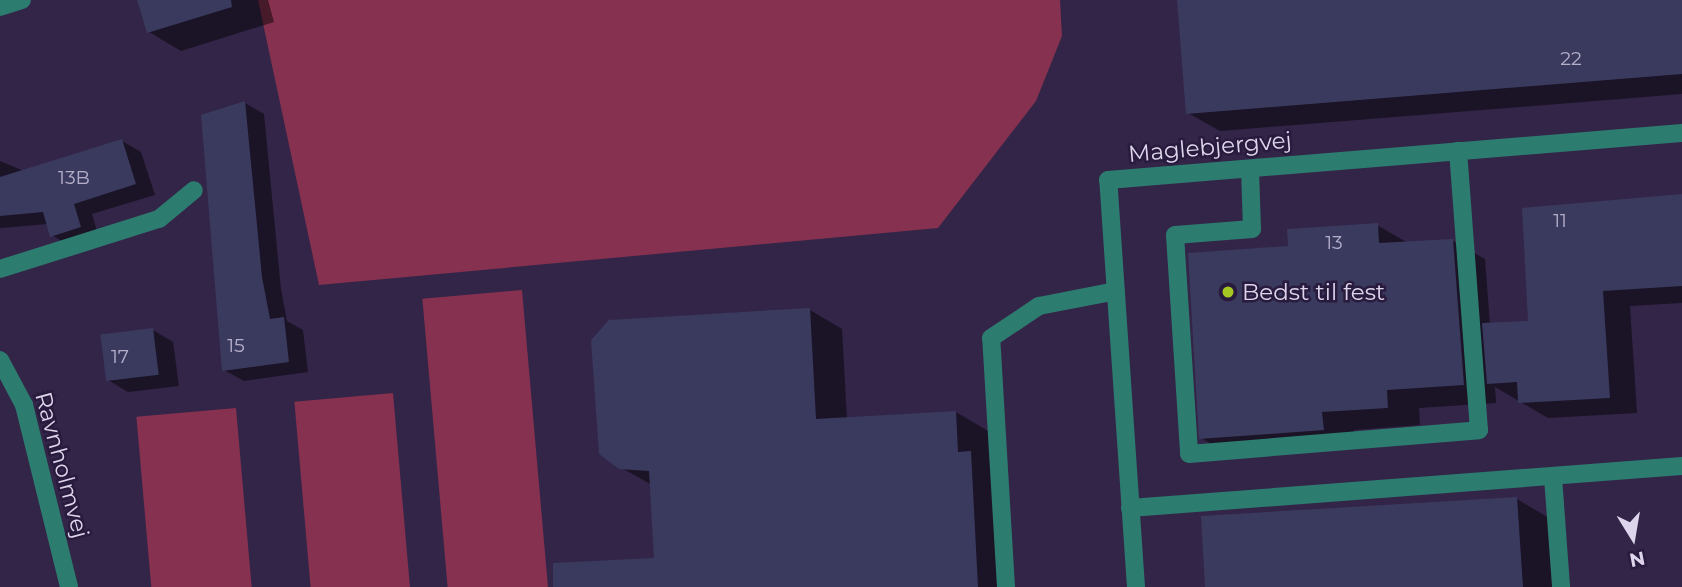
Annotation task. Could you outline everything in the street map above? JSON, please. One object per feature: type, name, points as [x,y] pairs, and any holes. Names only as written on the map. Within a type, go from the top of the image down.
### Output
[{"type":"street","points":[[0,7],[22,0]]},
{"type":"street","name":"Maglebjergvej","points":[[1136,587],[1108,180],[1682,133]]},
{"type":"street","points":[[1250,169],[1252,229],[1175,235],[1189,454],[1479,430],[1458,151]]},
{"type":"street","points":[[0,270],[159,219],[194,190]]},
{"type":"street","points":[[1006,587],[991,338],[1039,306],[1116,291]]},
{"type":"street","name":"Ravnholmvej","points":[[0,360],[24,405],[69,587]]},
{"type":"street","points":[[1130,508],[1682,466]]},
{"type":"street","points":[[1553,477],[1561,587]]},
{"type":"shaded area","points":[[258,0],[1060,0],[1062,36],[1036,101],[938,228],[319,285]]},
{"type":"shaded area","points":[[522,290],[548,587],[448,587],[422,299]]},
{"type":"shaded area","points":[[393,393],[410,587],[311,587],[294,402]]},
{"type":"shaded area","points":[[236,408],[252,587],[151,587],[136,417]]},
{"type":"building","points":[[137,0],[231,0],[232,7],[147,33]]},
{"type":"building","points":[[1177,0],[1682,0],[1682,74],[1186,114]]},
{"type":"building","points":[[245,101],[262,277],[270,319],[284,317],[289,362],[222,371],[201,115]]},
{"type":"building","points":[[122,139],[136,184],[74,204],[81,227],[50,237],[43,212],[0,216],[0,177]]},
{"type":"building","points":[[1682,194],[1682,286],[1603,291],[1610,398],[1518,403],[1517,382],[1487,384],[1482,323],[1528,321],[1522,208]]},
{"type":"building","points":[[1378,223],[1379,243],[1453,239],[1464,385],[1387,390],[1388,408],[1322,412],[1324,430],[1199,439],[1188,253],[1288,246],[1287,229]]},
{"type":"building","points":[[810,308],[816,419],[956,411],[958,452],[971,451],[978,587],[553,587],[553,563],[654,558],[649,471],[619,469],[599,454],[591,340],[609,320]]},
{"type":"building","points":[[153,328],[159,375],[106,381],[100,334]]},
{"type":"building","points":[[1517,497],[1523,587],[1205,587],[1201,516]]},
{"type":"place","name":"Bedst til fest","points":[[1228,292]]}]
